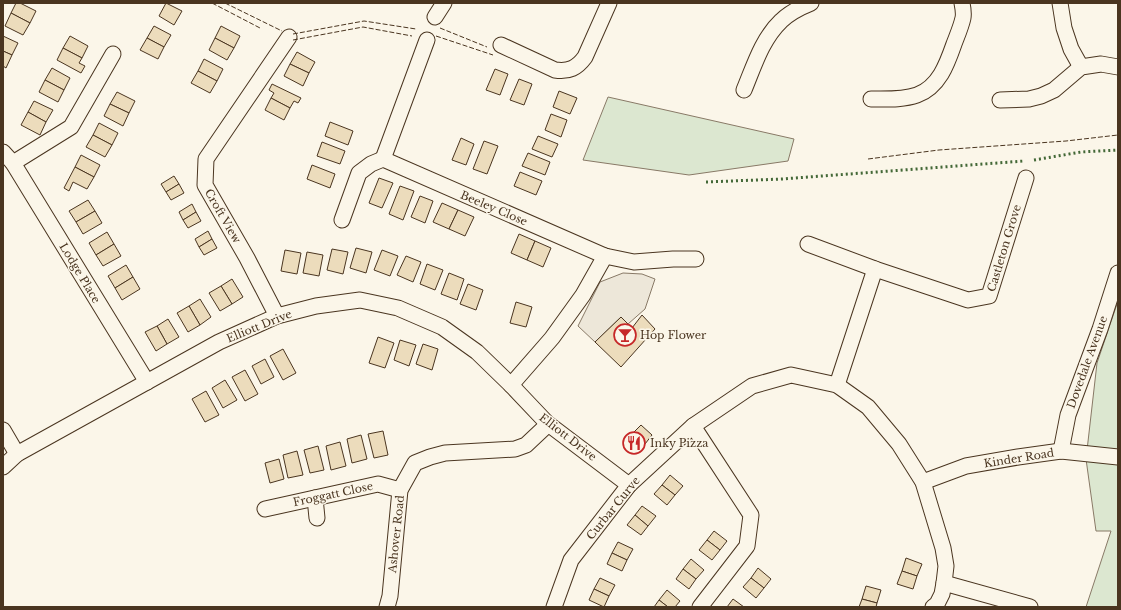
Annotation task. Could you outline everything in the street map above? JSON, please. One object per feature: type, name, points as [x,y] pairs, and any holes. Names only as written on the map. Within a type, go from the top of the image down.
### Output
[{"type":"street","points":[[435,17],[444,3]]},
{"type":"street","points":[[502,45],[555,70],[570,70],[579,64],[585,57],[609,3]]},
{"type":"street","points":[[744,90],[764,43],[774,29],[782,20],[810,3]]},
{"type":"street","points":[[871,99],[905,98],[918,95],[930,87],[939,77],[947,64],[962,24],[962,3]]},
{"type":"street","points":[[1060,3],[1064,28],[1071,49],[1081,67]]},
{"type":"street","name":"Croft View","points":[[277,316],[247,258],[205,185],[206,159],[289,37]]},
{"type":"street","points":[[342,220],[359,173],[371,164],[383,159],[427,40]]},
{"type":"street","name":"Lodge Place","points":[[113,54],[71,127],[8,158],[147,382]]},
{"type":"street","points":[[1000,100],[1029,99],[1041,96],[1054,90],[1081,67],[1101,64],[1118,67]]},
{"type":"street","name":"Beeley Close","points":[[383,159],[605,256],[634,262],[696,259]]},
{"type":"street","name":"Castleton Grove","points":[[808,244],[874,269],[968,300],[989,296],[1026,178]]},
{"type":"street","points":[[511,385],[552,338],[583,295],[605,256]]},
{"type":"street","points":[[837,385],[874,269]]},
{"type":"street","name":"Dovedale Avenue","points":[[1061,451],[1068,415],[1100,329],[1118,273]]},
{"type":"street","name":"Elliott Drive","points":[[3,467],[17,454],[219,342],[277,316],[316,306],[360,300],[398,308],[442,327],[478,352],[547,423],[629,485]]},
{"type":"street","name":"Curbar Curve","points":[[554,607],[571,560],[629,485],[693,426],[752,386],[791,374],[837,385],[868,407],[899,444],[923,482],[943,548],[946,566],[942,594],[934,607]]},
{"type":"street","name":"Ashover Road","points":[[387,607],[390,596],[400,490],[415,463],[445,453],[514,449],[526,445],[547,423]]},
{"type":"street","points":[[693,426],[751,515],[747,546],[700,607]]},
{"type":"street","points":[[3,430],[17,454]]},
{"type":"street","name":"Kinder Road","points":[[923,482],[966,466],[1061,451],[1118,457]]},
{"type":"street","name":"Froggatt Close","points":[[265,508],[378,484],[400,490]]},
{"type":"street","points":[[315,498],[317,518]]},
{"type":"street","points":[[944,583],[1030,607]]},
{"type":"green space","points":[[608,97],[794,139],[788,161],[689,175],[583,160]]},
{"type":"green space","points":[[1118,301],[1118,607],[1086,607],[1111,531],[1096,531],[1086,459],[1097,363]]},
{"type":"shaded area","points":[[623,273],[642,274],[655,279],[645,309],[628,324],[621,317],[595,342],[578,326],[600,282]]},
{"type":"building","points":[[16,3],[20,3],[36,11],[30,23],[11,13]]},
{"type":"building","points":[[166,3],[182,11],[174,25],[159,16]]},
{"type":"building","points":[[11,13],[30,23],[23,35],[5,26]]},
{"type":"building","points":[[154,26],[171,35],[164,47],[147,38]]},
{"type":"building","points":[[221,26],[240,36],[234,48],[215,38]]},
{"type":"building","points":[[3,36],[18,43],[12,55],[3,51]]},
{"type":"building","points":[[70,36],[88,46],[82,58],[63,48]]},
{"type":"building","points":[[147,38],[164,47],[158,59],[140,50]]},
{"type":"building","points":[[215,38],[234,48],[227,60],[209,50]]},
{"type":"building","points":[[63,48],[82,58],[79,63],[85,66],[81,73],[57,60]]},
{"type":"building","points":[[3,51],[12,55],[6,68],[3,66]]},
{"type":"building","points":[[297,52],[315,62],[309,73],[290,64]]},
{"type":"building","points":[[204,59],[223,69],[217,81],[198,71]]},
{"type":"building","points":[[290,64],[309,73],[303,86],[284,76]]},
{"type":"building","points":[[52,68],[70,78],[64,90],[45,80]]},
{"type":"building","points":[[495,69],[508,74],[500,95],[486,90]]},
{"type":"building","points":[[198,71],[217,81],[210,93],[191,83]]},
{"type":"building","points":[[519,79],[532,84],[524,105],[510,100]]},
{"type":"building","points":[[45,80],[64,90],[58,102],[39,92]]},
{"type":"building","points":[[272,84],[301,98],[298,103],[294,101],[290,108],[271,98],[274,93],[269,90]]},
{"type":"building","points":[[559,91],[577,98],[570,114],[553,107]]},
{"type":"building","points":[[117,92],[135,101],[129,113],[110,104]]},
{"type":"building","points":[[271,98],[290,108],[284,120],[265,110]]},
{"type":"building","points":[[34,101],[53,110],[46,122],[28,112]]},
{"type":"building","points":[[110,104],[129,113],[123,126],[104,116]]},
{"type":"building","points":[[28,112],[46,122],[40,135],[21,125]]},
{"type":"building","points":[[551,114],[567,120],[561,137],[545,130]]},
{"type":"building","points":[[330,122],[353,131],[348,145],[325,136]]},
{"type":"building","points":[[99,123],[118,133],[112,145],[93,135]]},
{"type":"building","points":[[93,135],[112,145],[105,157],[86,147]]},
{"type":"building","points":[[538,136],[558,144],[552,157],[532,149]]},
{"type":"building","points":[[461,138],[474,144],[466,165],[452,160]]},
{"type":"building","points":[[484,141],[498,146],[487,174],[473,169]]},
{"type":"building","points":[[322,142],[345,151],[340,164],[317,156]]},
{"type":"building","points":[[528,153],[550,162],[545,175],[522,166]]},
{"type":"building","points":[[81,155],[100,165],[94,177],[75,167]]},
{"type":"building","points":[[312,165],[335,174],[330,188],[307,179]]},
{"type":"building","points":[[75,167],[94,177],[87,189],[73,182],[69,191],[64,188]]},
{"type":"building","points":[[520,172],[542,181],[536,195],[514,186]]},
{"type":"building","points":[[174,176],[179,184],[166,192],[161,184]]},
{"type":"building","points":[[379,178],[393,183],[382,208],[369,203]]},
{"type":"building","points":[[179,184],[184,193],[171,200],[166,192]]},
{"type":"building","points":[[400,186],[414,191],[403,220],[389,214]]},
{"type":"building","points":[[420,196],[433,201],[425,223],[411,217]]},
{"type":"building","points":[[88,200],[95,211],[76,222],[69,211]]},
{"type":"building","points":[[442,203],[458,210],[449,229],[433,222]]},
{"type":"building","points":[[192,204],[196,212],[183,220],[179,212]]},
{"type":"building","points":[[458,210],[474,217],[465,236],[449,229]]},
{"type":"building","points":[[95,211],[102,223],[83,234],[76,222]]},
{"type":"building","points":[[196,212],[201,221],[188,228],[183,220]]},
{"type":"building","points":[[208,231],[212,239],[199,247],[195,239]]},
{"type":"building","points":[[107,232],[114,244],[96,255],[89,243]]},
{"type":"building","points":[[519,234],[535,241],[527,260],[511,253]]},
{"type":"building","points":[[212,239],[217,248],[204,255],[199,247]]},
{"type":"building","points":[[535,241],[551,248],[543,267],[527,260]]},
{"type":"building","points":[[114,244],[121,256],[103,266],[96,255]]},
{"type":"building","points":[[356,248],[372,252],[366,273],[350,268]]},
{"type":"building","points":[[332,249],[348,252],[343,274],[327,270]]},
{"type":"building","points":[[285,250],[301,253],[297,274],[281,271]]},
{"type":"building","points":[[382,250],[398,256],[390,276],[374,270]]},
{"type":"building","points":[[307,252],[323,255],[319,276],[303,273]]},
{"type":"building","points":[[406,256],[421,262],[413,282],[397,275]]},
{"type":"building","points":[[427,264],[443,270],[435,290],[420,284]]},
{"type":"building","points":[[126,265],[133,277],[115,288],[108,276]]},
{"type":"building","points":[[449,273],[464,279],[457,300],[441,294]]},
{"type":"building","points":[[133,277],[140,289],[122,300],[115,288]]},
{"type":"building","points":[[232,279],[243,297],[232,304],[221,286]]},
{"type":"building","points":[[468,284],[483,290],[476,310],[460,304]]},
{"type":"building","points":[[221,286],[232,304],[220,311],[209,293]]},
{"type":"building","points":[[200,299],[211,317],[200,325],[189,306]]},
{"type":"building","points":[[516,302],[532,307],[526,327],[510,323]]},
{"type":"building","points":[[189,306],[200,325],[188,332],[177,313]]},
{"type":"building","name":"Hop Flower","points":[[642,315],[655,329],[621,367],[595,342],[621,317],[632,328]]},
{"type":"building","points":[[168,319],[179,337],[167,344],[157,326]]},
{"type":"building","points":[[157,326],[167,344],[156,351],[145,332]]},
{"type":"building","points":[[378,337],[394,343],[385,368],[369,363]]},
{"type":"building","points":[[400,340],[416,345],[409,366],[394,360]]},
{"type":"building","points":[[423,344],[438,349],[432,370],[416,364]]},
{"type":"building","points":[[283,349],[296,373],[283,380],[270,356]]},
{"type":"building","points":[[265,359],[274,377],[261,384],[252,366]]},
{"type":"building","points":[[245,370],[258,394],[245,401],[232,377]]},
{"type":"building","points":[[225,380],[237,400],[223,408],[212,388]]},
{"type":"building","points":[[206,391],[219,415],[205,422],[192,399]]},
{"type":"building","points":[[641,425],[652,435],[645,444],[633,433]]},
{"type":"building","points":[[383,431],[388,455],[374,458],[368,434]]},
{"type":"building","name":"Inky Pizza","points":[[633,433],[645,444],[635,453],[624,443]]},
{"type":"building","points":[[361,435],[367,459],[352,463],[347,439]]},
{"type":"building","points":[[340,442],[346,466],[331,470],[326,446]]},
{"type":"building","points":[[318,446],[324,470],[310,473],[304,450]]},
{"type":"building","points":[[297,451],[303,475],[288,478],[283,455]]},
{"type":"building","points":[[279,459],[284,479],[270,483],[265,463]]},
{"type":"building","points":[[670,475],[683,486],[675,495],[662,485]]},
{"type":"building","points":[[662,485],[675,495],[667,505],[654,494]]},
{"type":"building","points":[[642,506],[656,516],[648,526],[635,515]]},
{"type":"building","points":[[635,515],[648,526],[641,535],[627,525]]},
{"type":"building","points":[[714,531],[727,541],[720,550],[707,540]]},
{"type":"building","points":[[707,540],[720,550],[712,560],[699,550]]},
{"type":"building","points":[[618,542],[633,549],[627,560],[612,553]]},
{"type":"building","points":[[612,553],[627,560],[622,571],[607,564]]},
{"type":"building","points":[[906,558],[922,564],[917,576],[902,571]]},
{"type":"building","points":[[691,559],[704,570],[696,579],[683,569]]},
{"type":"building","points":[[758,568],[771,579],[764,588],[751,578]]},
{"type":"building","points":[[683,569],[696,579],[689,589],[676,579]]},
{"type":"building","points":[[902,571],[917,576],[913,589],[897,584]]},
{"type":"building","points":[[600,578],[615,585],[609,596],[594,589]]},
{"type":"building","points":[[751,578],[764,588],[756,598],[743,587]]},
{"type":"building","points":[[866,586],[881,590],[877,603],[862,599]]},
{"type":"building","points":[[594,589],[609,596],[604,607],[589,600]]},
{"type":"building","points":[[667,590],[680,601],[675,607],[668,607],[659,600]]},
{"type":"building","points":[[733,599],[744,607],[727,607]]},
{"type":"building","points":[[862,599],[877,603],[876,607],[859,607]]},
{"type":"building","points":[[659,600],[668,607],[654,607]]},
{"type":"hedge","points":[[1034,160],[1081,152],[1118,150]]},
{"type":"hedge","points":[[706,182],[782,179],[1024,161]]},
{"type":"fence","points":[[212,3],[260,28]]},
{"type":"fence","points":[[225,3],[282,31]]},
{"type":"fence","points":[[293,34],[364,21],[416,29]]},
{"type":"fence","points":[[293,40],[363,27],[412,36]]},
{"type":"fence","points":[[440,28],[487,47]]},
{"type":"fence","points":[[436,36],[493,55]]},
{"type":"fence","points":[[868,159],[939,150],[1066,141],[1118,135]]},
{"type":"place","name":"Hop Flower","points":[[625,335]]},
{"type":"place","name":"Inky Pizza","points":[[634,443]]}]
